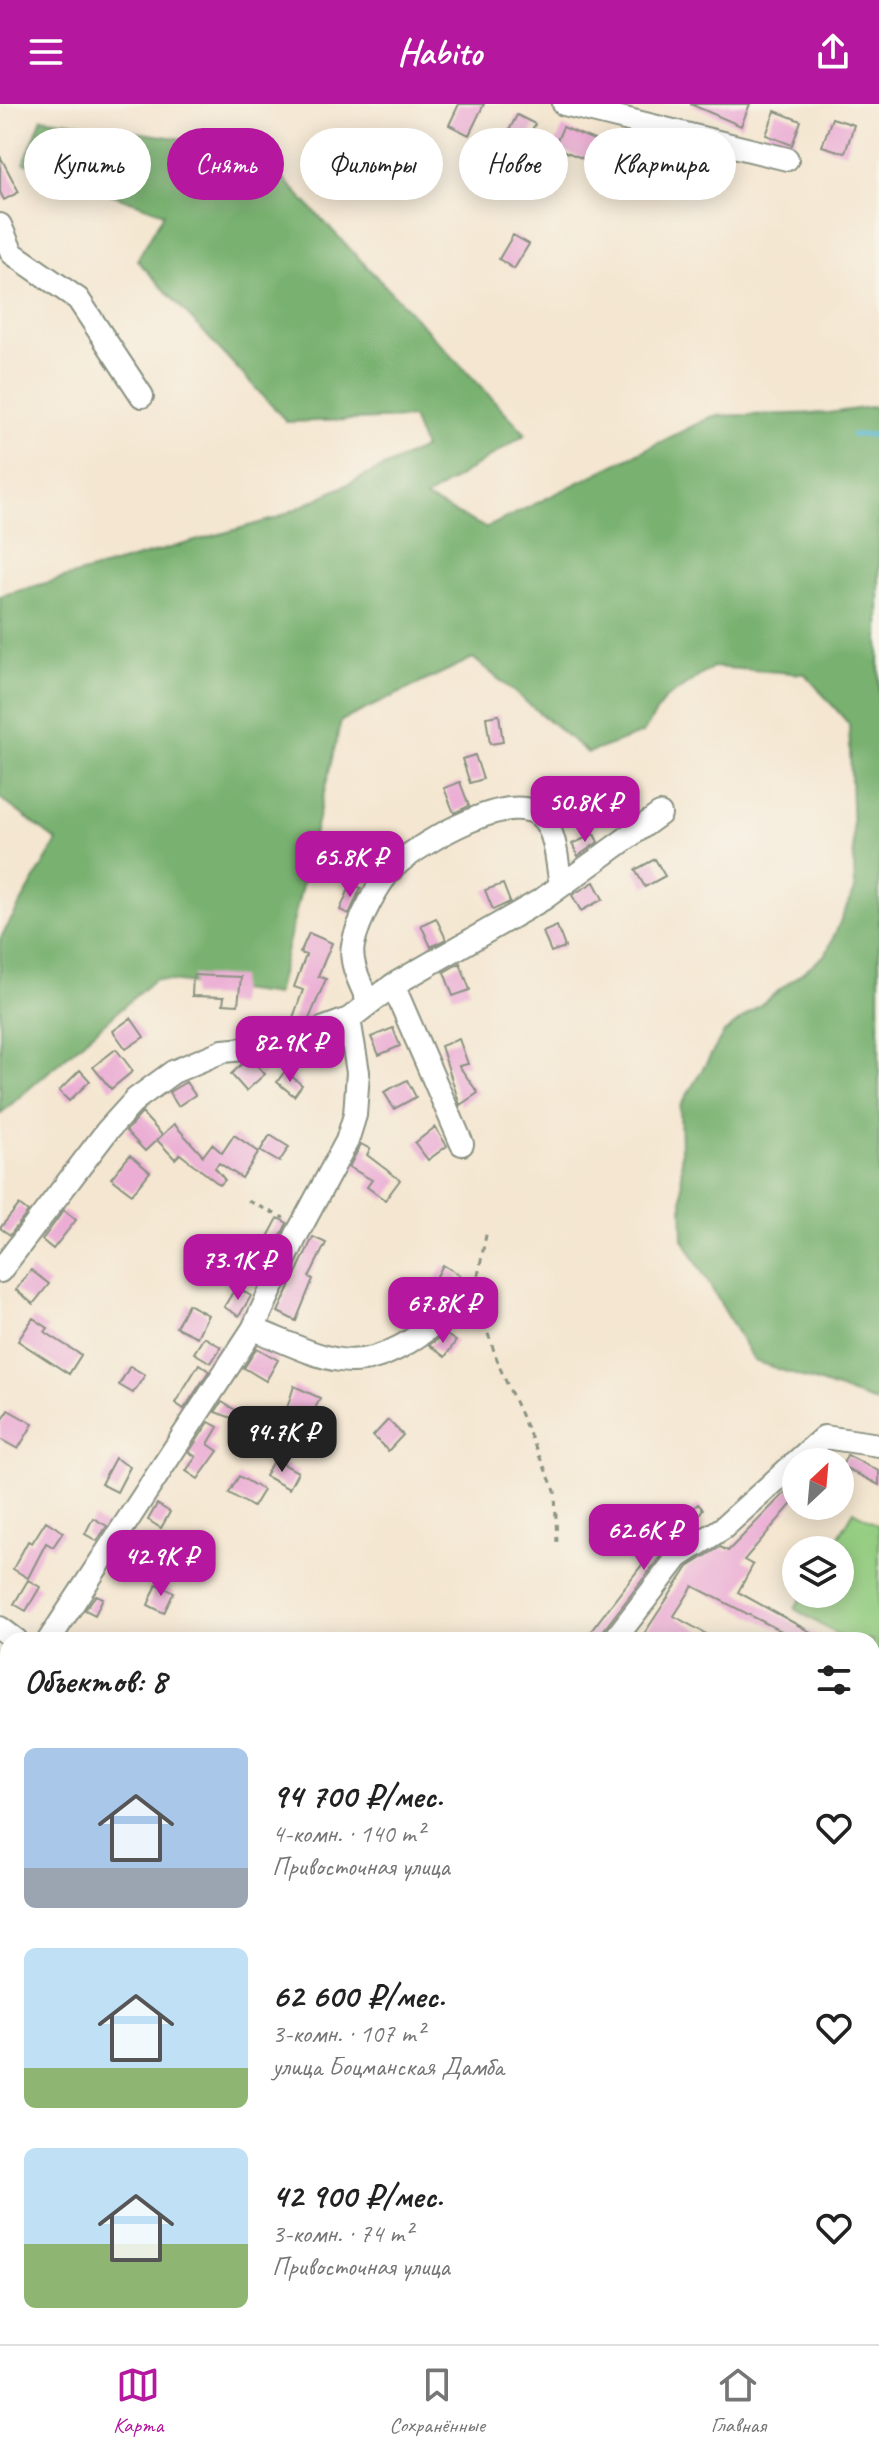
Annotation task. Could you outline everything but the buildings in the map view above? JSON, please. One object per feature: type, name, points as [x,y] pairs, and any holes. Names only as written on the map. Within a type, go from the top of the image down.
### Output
[{"type":"street","points":[[564,104],[787,159]]},
{"type":"street","points":[[0,225],[6,255],[78,299],[142,396]]},
{"type":"street","points":[[369,1003],[352,961],[353,945],[377,887],[395,865],[461,824],[500,809],[530,811],[543,819],[554,843],[561,885]]},
{"type":"street","points":[[0,1271],[107,1131],[136,1099],[173,1072],[223,1051],[276,1046],[349,1019],[393,985],[543,899],[660,814]]},
{"type":"street","points":[[393,985],[462,1144]]},
{"type":"street","points":[[54,1632],[253,1329],[303,1223],[347,1141],[355,1115],[358,1072],[349,1019]]},
{"type":"street","points":[[253,1329],[339,1360],[363,1361],[397,1349],[474,1293]]},
{"type":"street","points":[[812,1448],[824,1437],[879,1445]]},
{"type":"street","points":[[620,1632],[678,1557],[723,1528],[782,1475]]},
{"type":"path","points":[[248,1201],[276,1216],[303,1223]]},
{"type":"path","points":[[487,1230],[474,1293],[500,1368],[555,1491],[557,1544]]},
{"type":"green space","points":[[42,118],[109,128],[38,128]]},
{"type":"green space","points":[[151,134],[167,137],[167,200],[284,200],[284,179],[300,200],[304,200],[526,434],[425,498],[486,528],[713,416],[828,413],[879,406],[879,1403],[754,1361],[683,1239],[680,1107],[724,1033],[826,954],[855,888],[849,724],[805,674],[713,667],[664,700],[643,733],[588,753],[473,658],[341,721],[276,995],[155,979],[0,1114],[0,939],[57,841],[0,798],[0,596],[277,518],[424,448],[412,418],[287,422],[137,260],[164,213],[128,200],[151,200]]},
{"type":"green space","points":[[854,1511],[879,1526],[879,1632],[834,1632],[795,1609],[854,1608],[854,1536],[839,1536],[849,1520],[854,1520]]},
{"type":"waterway","points":[[853,435],[879,435]]}]
